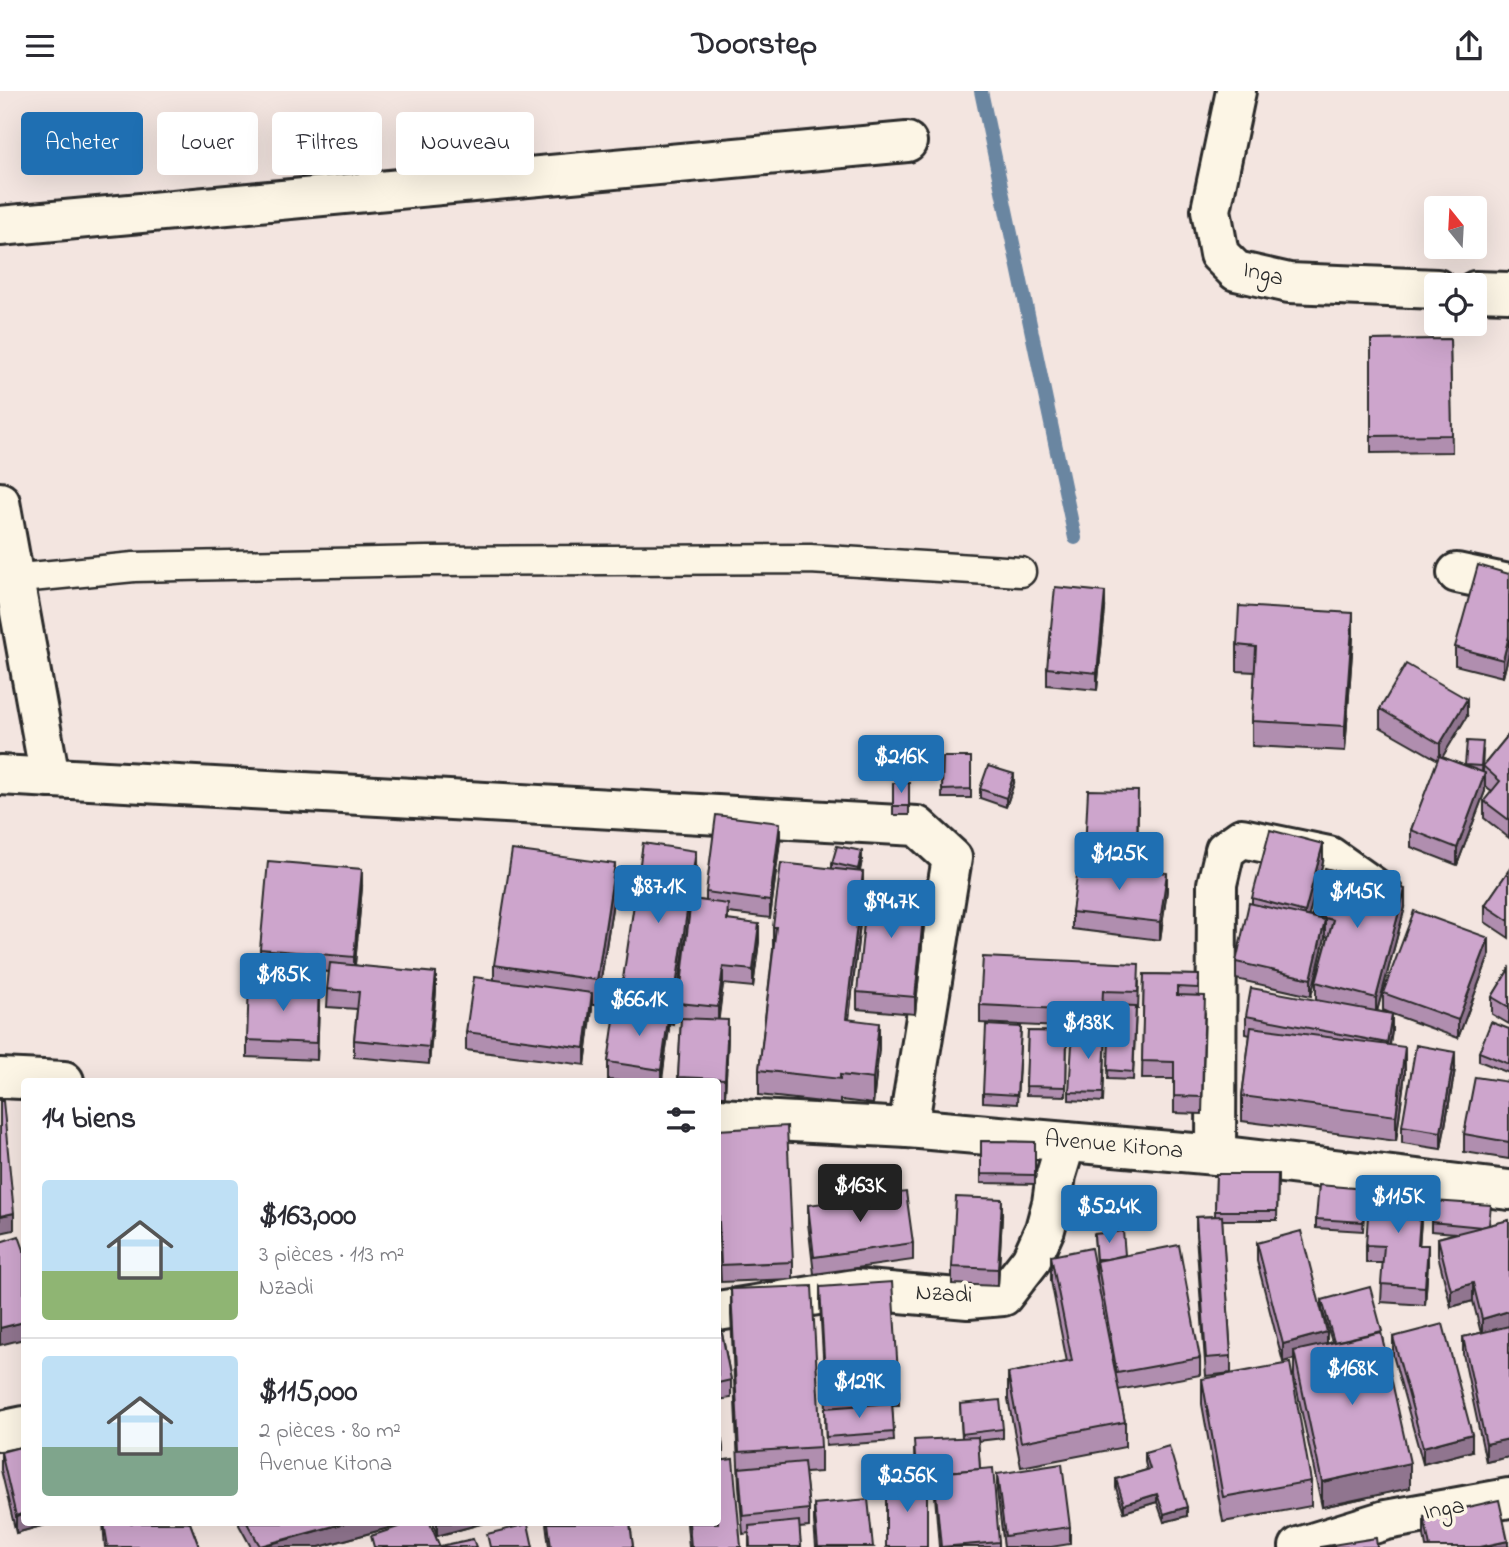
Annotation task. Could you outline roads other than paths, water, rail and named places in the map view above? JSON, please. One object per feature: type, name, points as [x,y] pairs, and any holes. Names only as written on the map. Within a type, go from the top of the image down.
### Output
[{"type":"street","name":"Inga","points":[[1236,91],[1211,210],[1219,254],[1236,271],[1289,283],[1424,288]]},
{"type":"street","points":[[0,226],[906,142]]},
{"type":"street","points":[[1487,291],[1509,292]]},
{"type":"street","points":[[0,502],[6,579],[50,778]]},
{"type":"street","points":[[1457,573],[1509,585]]},
{"type":"street","points":[[0,775],[917,826],[952,858],[908,1128]]},
{"type":"street","points":[[1216,1155],[1217,884],[1225,850],[1242,838],[1329,856],[1383,894]]},
{"type":"street","points":[[0,1078],[21,1079]]},
{"type":"street","name":"Avenue Kitona","points":[[721,1118],[908,1128],[1216,1155],[1509,1190]]},
{"type":"street","name":"Nzadi","points":[[721,1311],[855,1289],[968,1299],[1003,1296],[1031,1260],[1045,1229],[1066,1142]]},
{"type":"street","points":[[0,1431],[21,1427]]},
{"type":"street","name":"Inga","points":[[1299,1547],[1388,1533],[1509,1498]]},
{"type":"lane","points":[[6,579],[134,567],[427,561],[810,559],[1021,572]]},
{"type":"waterway","points":[[981,91],[1075,538]]}]
